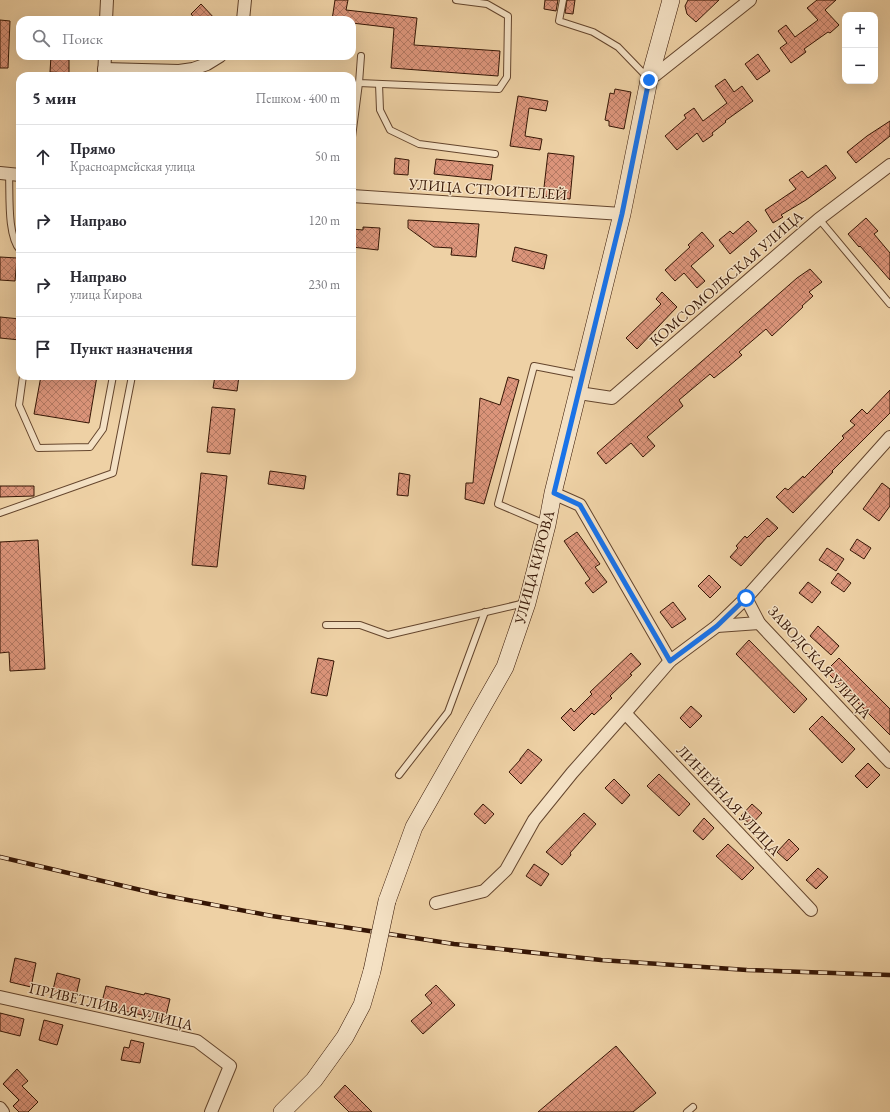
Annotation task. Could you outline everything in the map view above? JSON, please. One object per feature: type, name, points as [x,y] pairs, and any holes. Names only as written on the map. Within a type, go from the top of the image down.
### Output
[{"type":"main road","name":"УЛИЦА КИРОВА","points":[[282,1112],[314,1080],[346,1037],[362,1005],[372,971],[387,901],[414,827],[505,667],[527,603],[547,525],[622,214],[649,80],[671,0]]},
{"type":"street","points":[[106,16],[107,0]]},
{"type":"street","points":[[243,16],[245,0]]},
{"type":"street","points":[[649,80],[750,0]]},
{"type":"street","points":[[105,60],[104,72],[179,71],[194,69],[214,60]]},
{"type":"street","name":"КОМСОМОЛЬСКАЯ УЛИЦА","points":[[579,393],[612,398],[819,219],[890,165]]},
{"type":"street","name":"УЛИЦА СТРОИТЕЛЕЙ","points":[[356,196],[622,214]]},
{"type":"street","points":[[436,903],[484,892],[506,870],[534,820],[572,773],[670,661],[717,626],[746,598],[890,437]]},
{"type":"street","points":[[554,493],[580,505],[670,661]]},
{"type":"street","name":"ЗАВОДСКАЯ УЛИЦА","points":[[746,598],[759,623],[890,762]]},
{"type":"street","points":[[717,626],[759,623]]},
{"type":"street","name":"ЛИНЕЙНАЯ УЛИЦА","points":[[625,712],[811,910]]},
{"type":"street","name":"ПРИВЕТЛИВАЯ УЛИЦА","points":[[0,997],[197,1041],[230,1066],[211,1112]]},
{"type":"street","points":[[0,1108],[3,1112]]},
{"type":"lane","points":[[359,83],[499,89],[507,77],[508,16],[487,4],[456,0]]},
{"type":"lane","points":[[563,0],[559,21],[593,32],[618,47],[649,80]]},
{"type":"lane","points":[[356,106],[361,56]]},
{"type":"lane","points":[[379,84],[380,110],[390,130],[419,144],[496,154]]},
{"type":"lane","points":[[10,174],[11,231],[16,245]]},
{"type":"lane","points":[[819,219],[890,304]]},
{"type":"lane","points":[[547,525],[498,504],[534,366],[583,376]]},
{"type":"lane","points":[[22,380],[19,405],[38,448],[90,447],[103,429],[111,380]]},
{"type":"lane","points":[[0,513],[113,473],[131,380]]},
{"type":"lane","points":[[326,626],[360,626],[388,635],[527,603]]},
{"type":"lane","points":[[399,775],[448,712],[485,612]]},
{"type":"lane","points":[[687,1112],[693,1107]]},
{"type":"building","points":[[335,0],[348,0],[346,10],[417,18],[414,45],[500,51],[498,76],[391,68],[394,28],[356,23],[356,16],[333,16]]},
{"type":"building","points":[[545,0],[558,0],[556,11],[544,9]]},
{"type":"building","points":[[567,0],[575,0],[573,14],[565,13]]},
{"type":"building","points":[[688,0],[719,0],[696,22],[687,14],[685,6]]},
{"type":"building","points":[[817,0],[836,0],[825,10],[839,25],[830,33],[828,32],[804,49],[806,52],[791,63],[780,48],[787,43],[778,31],[786,25],[795,37],[818,20],[807,8]]},
{"type":"building","points":[[201,4],[212,16],[193,16],[191,14]]},
{"type":"building","points":[[0,20],[10,21],[8,68],[0,68]]},
{"type":"building","points":[[758,54],[770,71],[757,80],[745,64]]},
{"type":"building","points":[[51,60],[69,60],[69,72],[50,72]]},
{"type":"building","points":[[725,79],[734,92],[742,86],[753,101],[725,121],[726,122],[712,133],[713,135],[703,142],[697,133],[677,150],[665,136],[686,118],[684,115],[694,108],[703,121],[727,103],[715,86]]},
{"type":"building","points":[[615,89],[631,92],[624,129],[609,126],[609,121],[605,120],[610,93],[614,94]]},
{"type":"building","points":[[518,96],[548,101],[546,111],[529,108],[525,136],[542,139],[540,150],[510,146]]},
{"type":"building","points":[[890,121],[890,136],[856,163],[847,152],[867,136]]},
{"type":"building","points":[[548,153],[574,156],[570,199],[543,196]]},
{"type":"building","points":[[395,158],[409,160],[408,175],[394,174]]},
{"type":"building","points":[[436,159],[493,165],[491,180],[434,174]]},
{"type":"building","points":[[826,165],[836,178],[806,200],[781,215],[783,217],[773,223],[765,210],[796,189],[789,180],[802,171],[808,178]]},
{"type":"building","points":[[866,218],[878,231],[874,234],[890,253],[890,280],[848,234]]},
{"type":"building","points":[[408,220],[479,224],[476,257],[451,255],[452,248],[434,247],[408,228]]},
{"type":"building","points":[[748,221],[757,231],[730,254],[719,240],[730,231],[733,234]]},
{"type":"building","points":[[363,227],[380,228],[378,250],[356,247],[356,229],[363,230]]},
{"type":"building","points":[[702,232],[714,246],[691,266],[705,281],[697,288],[684,273],[675,281],[665,270],[690,247],[688,245]]},
{"type":"building","points":[[515,247],[547,255],[544,269],[512,261]]},
{"type":"building","points":[[0,257],[16,258],[15,281],[0,280]]},
{"type":"building","points":[[810,269],[822,282],[809,292],[813,296],[802,306],[803,307],[772,336],[766,329],[739,352],[742,355],[729,366],[714,378],[710,374],[679,400],[683,406],[647,437],[655,446],[643,457],[631,443],[606,464],[597,453],[797,278]]},
{"type":"building","points":[[662,292],[677,307],[637,349],[626,338],[661,304],[656,299]]},
{"type":"building","points":[[0,317],[16,319],[16,340],[0,338]]},
{"type":"building","points":[[508,377],[519,380],[484,504],[465,499],[466,483],[473,483],[480,398],[500,405]]},
{"type":"building","points":[[40,380],[96,380],[89,423],[34,414]]},
{"type":"building","points":[[214,380],[238,380],[237,391],[213,388]]},
{"type":"building","points":[[890,390],[890,413],[832,471],[833,472],[793,513],[776,497],[785,488],[788,490],[803,476],[804,478],[844,438],[842,436],[855,425],[850,421],[862,409],[867,414]]},
{"type":"building","points":[[212,407],[235,409],[230,454],[207,452]]},
{"type":"building","points":[[270,471],[306,476],[304,489],[268,484]]},
{"type":"building","points":[[201,473],[227,476],[217,567],[192,565]]},
{"type":"building","points":[[399,473],[410,475],[408,496],[397,495]]},
{"type":"building","points":[[882,483],[890,489],[890,506],[879,521],[863,509]]},
{"type":"building","points":[[0,486],[34,486],[34,496],[0,497]]},
{"type":"building","points":[[767,518],[778,528],[769,537],[768,536],[741,566],[730,557],[738,548],[736,546],[745,536],[747,538]]},
{"type":"building","points":[[577,532],[600,564],[595,567],[607,582],[593,593],[585,583],[590,579],[564,541]]},
{"type":"building","points":[[857,539],[871,548],[864,559],[850,550]]},
{"type":"building","points":[[38,540],[45,669],[10,671],[9,652],[0,653],[0,542]]},
{"type":"building","points":[[827,548],[844,559],[836,571],[819,560]]},
{"type":"building","points":[[838,573],[851,583],[844,592],[831,583]]},
{"type":"building","points":[[709,575],[721,587],[710,598],[698,586]]},
{"type":"building","points":[[808,582],[821,592],[812,603],[799,593]]},
{"type":"building","points":[[673,602],[686,619],[672,628],[660,612]]},
{"type":"building","points":[[818,626],[839,646],[831,655],[810,636]]},
{"type":"building","points":[[749,640],[807,699],[794,713],[736,654]]},
{"type":"building","points":[[631,653],[641,664],[610,696],[612,698],[594,715],[592,713],[574,731],[561,718],[571,708],[574,712],[592,694],[590,692]]},
{"type":"building","points":[[318,658],[334,661],[327,696],[311,693]]},
{"type":"building","points":[[839,658],[890,709],[890,735],[826,671]]},
{"type":"building","points":[[691,706],[702,716],[690,728],[680,718]]},
{"type":"building","points":[[822,716],[855,749],[842,763],[809,729]]},
{"type":"building","points":[[528,749],[542,760],[521,784],[509,772]]},
{"type":"building","points":[[868,763],[880,775],[867,788],[855,776]]},
{"type":"building","points":[[659,774],[690,804],[679,816],[647,786]]},
{"type":"building","points":[[614,779],[630,795],[622,804],[605,788]]},
{"type":"building","points":[[483,804],[494,814],[485,824],[474,814]]},
{"type":"building","points":[[752,804],[762,813],[751,825],[741,816]]},
{"type":"building","points":[[584,813],[596,824],[570,853],[571,855],[562,865],[546,852]]},
{"type":"building","points":[[704,818],[714,828],[703,840],[693,831]]},
{"type":"building","points":[[789,839],[799,849],[787,861],[777,852]]},
{"type":"building","points":[[728,844],[754,868],[742,880],[716,856]]},
{"type":"building","points":[[534,864],[549,874],[541,886],[526,876]]},
{"type":"building","points":[[818,868],[828,877],[816,889],[806,880]]},
{"type":"building","points":[[15,958],[36,963],[31,987],[10,982]]},
{"type":"building","points":[[57,973],[80,979],[75,1000],[52,994]]},
{"type":"building","points":[[436,985],[455,1005],[423,1034],[411,1021],[432,1003],[425,995]]},
{"type":"building","points":[[106,986],[144,995],[145,993],[170,999],[165,1020],[101,1006]]},
{"type":"building","points":[[0,1013],[24,1019],[20,1036],[0,1031]]},
{"type":"building","points":[[44,1020],[63,1025],[57,1045],[39,1040]]},
{"type":"building","points":[[131,1040],[144,1043],[140,1063],[121,1060],[124,1047],[129,1048]]},
{"type":"building","points":[[616,1046],[656,1093],[633,1112],[538,1112]]},
{"type":"building","points":[[17,1069],[28,1081],[22,1086],[38,1102],[28,1112],[19,1112],[13,1106],[19,1100],[3,1084]]},
{"type":"building","points":[[345,1085],[372,1112],[349,1112],[334,1097]]},
{"type":"railway","points":[[0,857],[162,895],[272,916],[454,944],[601,960],[747,970],[890,975]]},
{"type":"route","points":[[649,80],[622,214],[554,493],[580,505],[670,661],[717,626],[746,598]]}]
